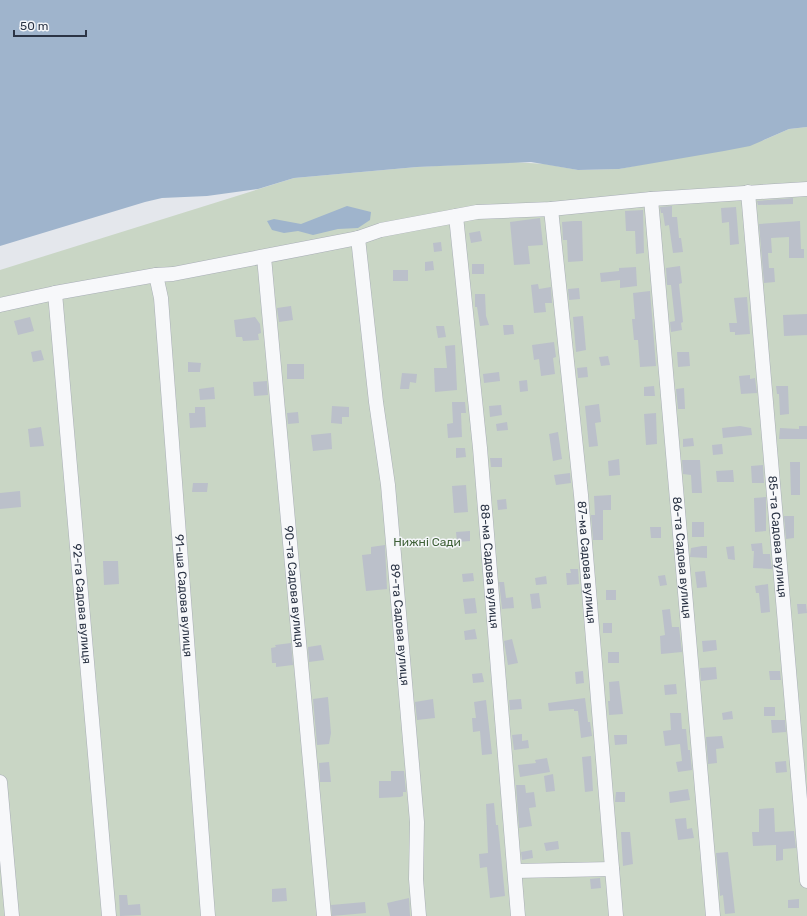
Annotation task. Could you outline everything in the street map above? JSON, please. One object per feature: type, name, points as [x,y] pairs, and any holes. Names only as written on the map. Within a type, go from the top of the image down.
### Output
[{"type":"street","points":[[0,305],[55,292],[156,275],[173,274],[264,257],[358,238],[381,230],[456,216],[502,210],[551,209],[651,199],[807,189]]},
{"type":"street","name":"85-та Садова вулиця","points":[[748,192],[807,881]]},
{"type":"street","name":"86-та Садова вулиця","points":[[651,199],[713,916]]},
{"type":"street","name":"87-ма Садова вулиця","points":[[551,209],[580,495],[616,916]]},
{"type":"street","name":"88-ма Садова вулиця","points":[[456,216],[480,448],[518,916]]},
{"type":"street","name":"89-та Садова вулиця","points":[[358,238],[376,402],[389,493],[417,822],[416,879],[419,916]]},
{"type":"street","name":"90-та Садова вулиця","points":[[264,257],[324,916]]},
{"type":"street","name":"91-ша Садова вулиця","points":[[156,275],[162,298],[208,916]]},
{"type":"street","name":"92-га Садова вулиця","points":[[55,292],[109,916]]},
{"type":"street","points":[[0,782],[12,916]]},
{"type":"street","points":[[515,871],[612,869]]},
{"type":"green space","name":"Нижні Сади","points":[[807,127],[807,916],[0,916],[0,270],[294,178],[417,167],[513,162],[545,164],[578,170],[619,169],[764,140],[789,129]]},
{"type":"water","points":[[0,0],[807,0],[807,127],[789,129],[750,146],[619,169],[578,170],[531,162],[417,167],[294,178],[258,189],[207,196],[162,198],[0,246]]},
{"type":"water","points":[[347,206],[371,212],[370,220],[358,228],[338,229],[313,235],[298,231],[284,233],[272,230],[267,221],[274,219],[301,224]]},
{"type":"building","points":[[793,198],[793,204],[758,205],[757,201]]},
{"type":"building","points":[[672,206],[672,217],[677,217],[679,238],[681,238],[683,252],[673,253],[669,225],[665,226],[663,213],[661,213],[660,207]]},
{"type":"building","points":[[736,207],[739,244],[730,245],[729,222],[722,223],[721,208]]},
{"type":"building","points":[[643,210],[644,253],[636,254],[635,231],[626,231],[625,211]]},
{"type":"building","points":[[540,218],[543,245],[528,246],[530,264],[514,265],[510,222]]},
{"type":"building","points":[[582,221],[583,261],[568,262],[567,240],[563,240],[562,222]]},
{"type":"building","points":[[800,221],[801,249],[804,249],[804,258],[789,258],[789,237],[771,238],[772,253],[768,253],[769,268],[774,268],[775,282],[764,283],[759,224]]},
{"type":"building","points":[[480,231],[482,241],[471,243],[469,233]]},
{"type":"building","points":[[441,242],[442,251],[434,252],[433,243]]},
{"type":"building","points":[[433,261],[434,270],[425,271],[425,262]]},
{"type":"building","points":[[472,264],[484,264],[484,274],[472,274]]},
{"type":"building","points":[[680,266],[682,283],[679,284],[683,322],[681,323],[682,330],[671,332],[670,322],[675,321],[671,285],[667,285],[666,268]]},
{"type":"building","points":[[636,267],[637,286],[620,288],[620,280],[601,282],[600,273],[619,271],[619,268]]},
{"type":"building","points":[[393,270],[408,270],[408,281],[393,281]]},
{"type":"building","points":[[538,284],[539,289],[551,287],[552,303],[545,303],[546,312],[534,313],[531,285]]},
{"type":"building","points":[[579,288],[580,299],[569,300],[568,289]]},
{"type":"building","points":[[650,291],[656,366],[640,367],[638,340],[634,340],[632,319],[635,319],[633,293]]},
{"type":"building","points":[[475,294],[485,294],[486,316],[489,325],[480,326],[477,307],[475,307]]},
{"type":"building","points":[[747,297],[750,334],[735,335],[735,332],[730,332],[729,323],[737,323],[734,298]]},
{"type":"building","points":[[291,306],[293,320],[279,322],[277,308]]},
{"type":"building","points":[[807,314],[807,335],[784,336],[783,315]]},
{"type":"building","points":[[583,316],[586,350],[576,352],[573,317]]},
{"type":"building","points":[[30,317],[34,331],[18,335],[14,321]]},
{"type":"building","points":[[255,317],[260,324],[261,333],[258,334],[259,340],[243,341],[242,337],[236,337],[234,320]]},
{"type":"building","points":[[503,325],[513,325],[514,334],[504,335]]},
{"type":"building","points":[[436,326],[444,326],[446,337],[438,338]]},
{"type":"building","points":[[554,342],[556,357],[553,358],[555,374],[541,376],[539,359],[534,360],[532,345]]},
{"type":"building","points":[[455,345],[457,390],[435,392],[434,368],[447,368],[445,346]]},
{"type":"building","points":[[41,350],[44,360],[33,362],[31,352]]},
{"type":"building","points":[[677,352],[689,352],[690,366],[678,367]]},
{"type":"building","points":[[608,356],[610,365],[601,366],[599,357]]},
{"type":"building","points":[[188,362],[201,363],[200,372],[188,372]]},
{"type":"building","points":[[287,364],[304,364],[304,379],[287,379]]},
{"type":"building","points":[[587,367],[588,377],[578,378],[577,368]]},
{"type":"building","points":[[499,372],[500,381],[484,383],[483,374]]},
{"type":"building","points":[[402,373],[417,374],[416,383],[410,382],[409,389],[400,389]]},
{"type":"building","points":[[750,375],[750,379],[755,378],[757,393],[741,394],[739,376]]},
{"type":"building","points":[[527,380],[528,391],[520,392],[519,381]]},
{"type":"building","points":[[267,381],[268,395],[254,396],[253,382]]},
{"type":"building","points":[[654,386],[655,396],[644,396],[644,387]]},
{"type":"building","points":[[776,386],[788,386],[789,414],[780,415],[779,394],[777,394]]},
{"type":"building","points":[[214,387],[215,399],[200,400],[199,389]]},
{"type":"building","points":[[684,388],[685,409],[678,409],[676,389]]},
{"type":"building","points":[[452,402],[465,402],[466,413],[461,413],[462,437],[448,438],[447,424],[453,423]]},
{"type":"building","points":[[599,404],[601,422],[595,423],[598,446],[589,447],[585,406]]},
{"type":"building","points":[[501,405],[502,415],[490,417],[489,406]]},
{"type":"building","points":[[332,406],[349,407],[349,417],[342,417],[342,424],[331,423]]},
{"type":"building","points":[[195,407],[205,407],[206,427],[190,428],[189,413],[195,413]]},
{"type":"building","points":[[298,412],[299,423],[288,424],[287,413]]},
{"type":"building","points":[[656,413],[657,444],[646,445],[644,414]]},
{"type":"building","points":[[507,422],[508,430],[497,431],[496,424]]},
{"type":"building","points":[[740,426],[751,428],[752,435],[723,438],[722,428]]},
{"type":"building","points":[[799,426],[807,426],[807,439],[779,439],[780,428],[799,429]]},
{"type":"building","points":[[41,427],[44,446],[30,447],[28,429]]},
{"type":"building","points":[[558,432],[562,459],[553,461],[549,434]]},
{"type":"building","points":[[331,433],[332,449],[313,451],[311,435]]},
{"type":"building","points":[[693,438],[694,446],[683,447],[683,439]]},
{"type":"building","points":[[722,444],[723,454],[713,455],[712,445]]},
{"type":"building","points":[[456,448],[465,448],[466,457],[456,458]]},
{"type":"building","points":[[490,458],[502,458],[502,467],[491,467]]},
{"type":"building","points":[[619,459],[620,475],[609,476],[608,461]]},
{"type":"building","points":[[682,460],[700,460],[702,493],[692,493],[691,475],[683,474]]},
{"type":"building","points":[[790,462],[800,462],[800,495],[791,495]]},
{"type":"building","points":[[763,465],[764,483],[752,483],[751,466]]},
{"type":"building","points":[[733,470],[734,482],[717,482],[716,471]]},
{"type":"building","points":[[570,473],[571,483],[556,485],[554,475]]},
{"type":"building","points":[[193,483],[208,483],[207,492],[192,492]]},
{"type":"building","points":[[466,485],[468,512],[454,513],[452,486]]},
{"type":"building","points":[[20,491],[21,507],[0,509],[0,493]]},
{"type":"building","points":[[611,495],[611,510],[603,510],[603,540],[593,540],[591,515],[595,515],[594,496]]},
{"type":"building","points":[[766,497],[766,531],[755,532],[754,498]]},
{"type":"building","points":[[506,499],[507,509],[498,510],[497,500]]},
{"type":"building","points":[[784,516],[794,516],[794,538],[786,539]]},
{"type":"building","points":[[692,522],[704,522],[704,537],[692,537]]},
{"type":"building","points":[[650,527],[661,527],[661,538],[651,538]]},
{"type":"building","points":[[470,531],[470,541],[457,542],[456,532]]},
{"type":"building","points":[[762,543],[763,554],[770,554],[772,569],[753,568],[754,551],[752,551],[751,544]]},
{"type":"building","points":[[385,545],[387,589],[366,591],[362,555],[371,554],[371,547]]},
{"type":"building","points":[[707,546],[707,558],[690,557],[691,548]]},
{"type":"building","points":[[734,546],[735,560],[728,559],[726,547]]},
{"type":"building","points":[[103,561],[118,561],[119,584],[104,585]]},
{"type":"building","points":[[570,569],[578,569],[579,584],[567,585],[566,573],[571,573]]},
{"type":"building","points":[[705,571],[707,587],[697,588],[695,572]]},
{"type":"building","points":[[473,573],[474,581],[463,582],[462,574]]},
{"type":"building","points":[[665,575],[667,585],[660,586],[658,576]]},
{"type":"building","points":[[546,576],[547,584],[536,585],[535,578]]},
{"type":"building","points":[[499,582],[504,582],[506,598],[513,597],[514,608],[502,609]]},
{"type":"building","points":[[768,584],[770,612],[761,613],[759,593],[756,593],[755,586]]},
{"type":"building","points":[[606,590],[616,590],[616,600],[606,600]]},
{"type":"building","points":[[539,593],[541,608],[532,609],[530,594]]},
{"type":"building","points":[[475,598],[477,613],[465,614],[463,599]]},
{"type":"building","points":[[797,604],[806,604],[807,613],[798,614]]},
{"type":"building","points":[[670,609],[672,627],[679,627],[682,652],[661,654],[660,636],[665,635],[662,610]]},
{"type":"building","points":[[603,623],[612,623],[612,633],[603,633]]},
{"type":"building","points":[[475,629],[477,639],[465,640],[464,631]]},
{"type":"building","points":[[512,639],[518,663],[508,665],[504,641]]},
{"type":"building","points":[[716,640],[717,650],[703,652],[702,641]]},
{"type":"building","points":[[291,643],[293,665],[276,667],[276,663],[272,663],[271,648],[276,647],[275,645]]},
{"type":"building","points":[[321,645],[324,660],[309,662],[308,647]]},
{"type":"building","points":[[608,652],[619,652],[619,663],[608,663]]},
{"type":"building","points":[[716,667],[717,679],[701,681],[700,668]]},
{"type":"building","points":[[583,671],[584,683],[576,684],[575,672]]},
{"type":"building","points":[[769,671],[780,671],[781,680],[770,680]]},
{"type":"building","points":[[482,673],[484,682],[473,683],[472,674]]},
{"type":"building","points":[[619,681],[623,714],[609,715],[609,682]]},
{"type":"building","points":[[676,684],[677,694],[665,695],[664,685]]},
{"type":"building","points":[[328,697],[331,733],[329,744],[317,745],[313,699]]},
{"type":"building","points":[[585,698],[588,722],[590,722],[592,736],[581,738],[578,711],[574,711],[574,709],[549,711],[548,703]]},
{"type":"building","points":[[433,699],[435,718],[417,720],[415,702]]},
{"type":"building","points":[[521,699],[522,709],[510,710],[509,700]]},
{"type":"building","points":[[486,700],[492,754],[482,755],[480,731],[473,732],[472,718],[476,718],[474,702]]},
{"type":"building","points":[[764,707],[775,707],[775,716],[764,716]]},
{"type":"building","points":[[732,711],[733,719],[723,720],[722,713]]},
{"type":"building","points":[[670,713],[681,713],[682,729],[686,729],[692,770],[678,772],[676,762],[682,761],[680,744],[665,746],[663,731],[671,730]]},
{"type":"building","points":[[771,720],[785,720],[786,732],[772,733]]},
{"type":"building","points":[[522,734],[522,741],[528,740],[529,748],[514,750],[512,735]]},
{"type":"building","points":[[614,735],[627,735],[627,744],[615,745]]},
{"type":"building","points":[[722,736],[724,748],[716,749],[717,763],[708,764],[706,737]]},
{"type":"building","points":[[591,756],[593,791],[585,792],[582,757]]},
{"type":"building","points":[[547,758],[550,772],[520,777],[518,765],[536,763],[535,760]]},
{"type":"building","points":[[786,761],[787,772],[776,773],[775,762]]},
{"type":"building","points":[[329,762],[331,782],[320,782],[319,763]]},
{"type":"building","points":[[391,771],[404,771],[406,792],[403,792],[403,796],[400,797],[379,798],[379,781],[391,781]]},
{"type":"building","points":[[553,774],[555,791],[546,792],[544,776]]},
{"type":"building","points":[[516,785],[525,785],[526,793],[534,792],[536,807],[529,808],[532,826],[519,828]]},
{"type":"building","points":[[688,789],[690,800],[670,803],[669,792]]},
{"type":"building","points":[[616,792],[625,792],[625,802],[615,802]]},
{"type":"building","points":[[494,803],[496,825],[498,825],[505,896],[490,898],[487,867],[480,868],[479,854],[488,853],[486,804]]},
{"type":"building","points":[[774,808],[775,832],[794,831],[796,848],[783,849],[783,860],[776,861],[776,845],[753,846],[752,832],[759,832],[759,809]]},
{"type":"building","points":[[686,818],[687,829],[692,828],[694,838],[678,840],[675,819]]},
{"type":"building","points":[[621,832],[630,832],[633,864],[623,866]]},
{"type":"building","points":[[558,841],[559,849],[546,851],[544,843]]},
{"type":"building","points":[[532,850],[533,858],[522,860],[521,852]]},
{"type":"building","points":[[728,852],[735,913],[725,914],[723,895],[720,896],[716,853]]},
{"type":"building","points":[[600,878],[601,888],[591,889],[590,879]]},
{"type":"building","points":[[286,888],[287,901],[272,902],[272,889]]},
{"type":"building","points":[[119,895],[127,895],[128,905],[140,904],[141,915],[120,916]]},
{"type":"building","points":[[409,898],[410,916],[390,916],[387,903]]},
{"type":"building","points":[[799,899],[799,908],[788,908],[788,900]]},
{"type":"building","points":[[365,902],[366,913],[332,916],[331,905]]}]
